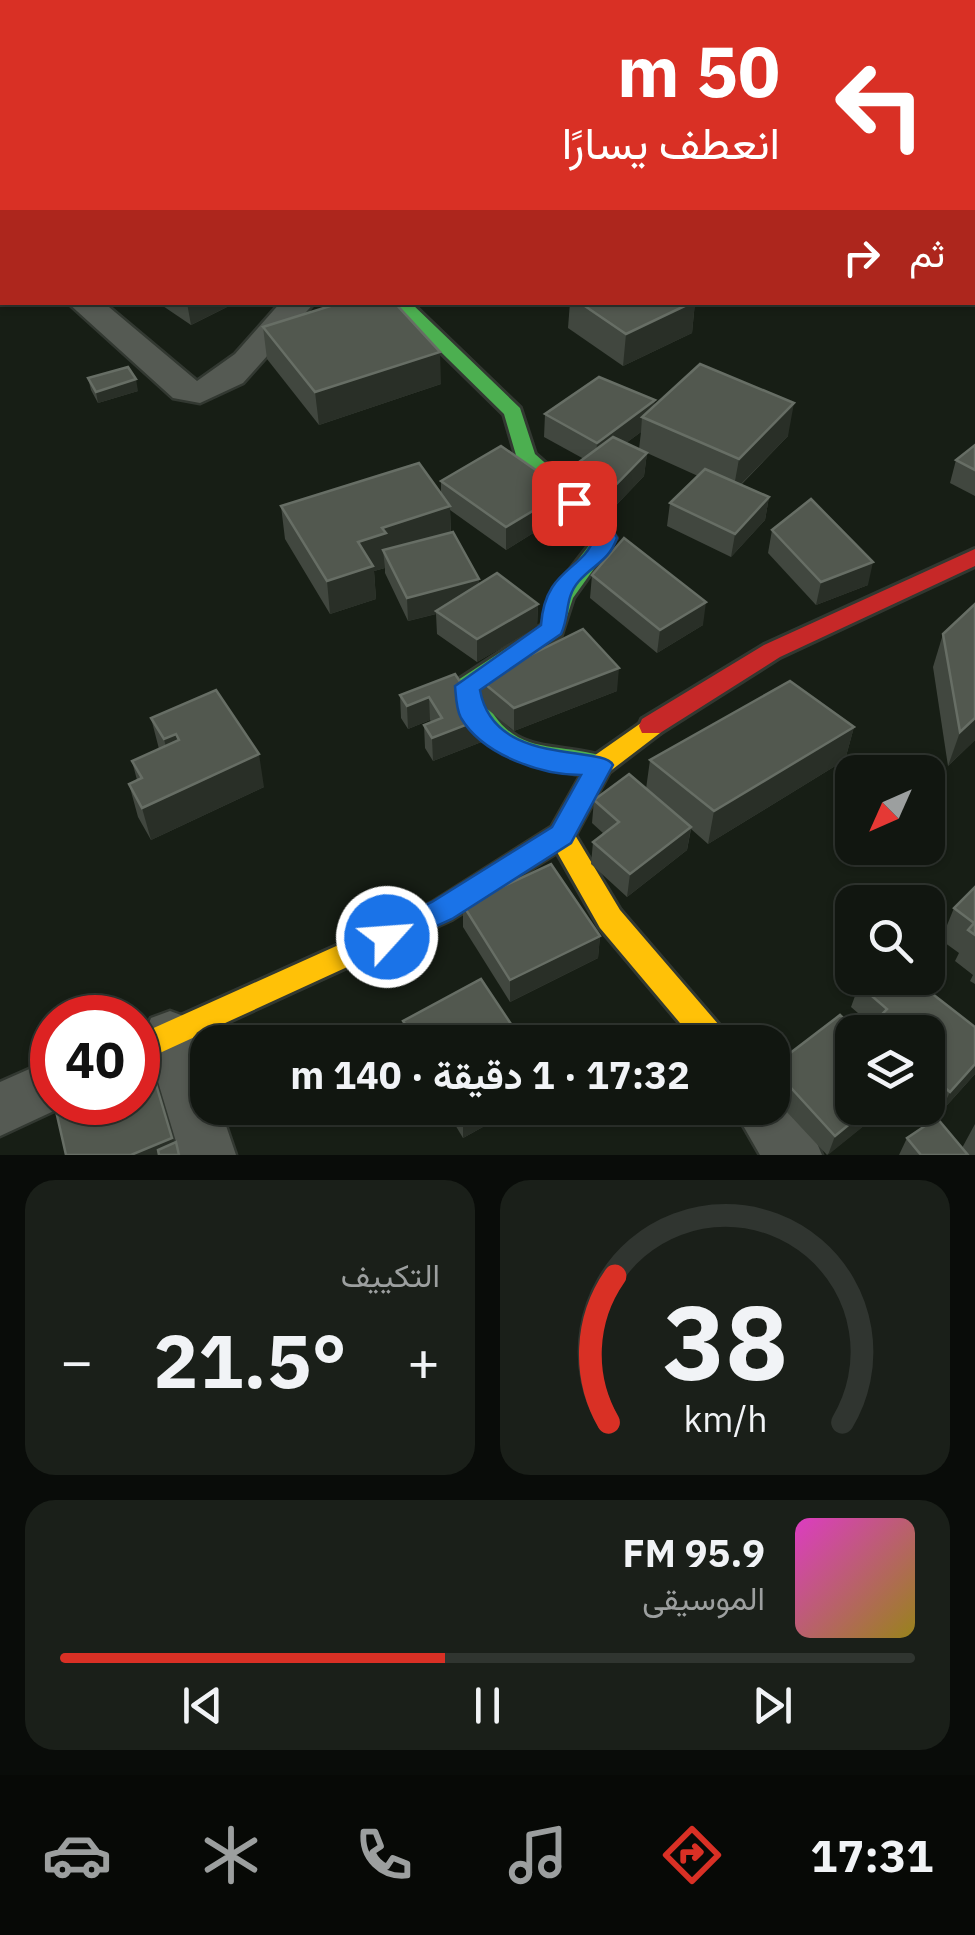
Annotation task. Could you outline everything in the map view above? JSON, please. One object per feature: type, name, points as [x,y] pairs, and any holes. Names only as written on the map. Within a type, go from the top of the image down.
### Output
[{"type":"street","points":[[86,305],[185,391],[195,394],[224,384],[296,305]]},
{"type":"street","points":[[402,305],[513,412],[514,442],[525,462],[598,523],[606,538],[601,552],[570,576],[554,604],[553,628],[467,686],[472,714],[505,744],[522,751],[558,765],[600,765]]},
{"type":"street","points":[[160,1039],[442,910],[561,835],[600,765],[650,727],[772,651],[975,557]]},
{"type":"street","points":[[561,835],[580,875],[610,919],[700,1025]]},
{"type":"street","points":[[160,1055],[208,1155]]},
{"type":"street","points":[[772,1125],[794,1155]]},
{"type":"building","points":[[333,305],[397,305],[440,352],[315,392],[263,327]]},
{"type":"building","points":[[583,305],[687,305],[626,334]]},
{"type":"building","points":[[700,364],[794,403],[739,459],[642,417]]},
{"type":"building","points":[[128,367],[136,379],[96,392],[88,378]]},
{"type":"building","points":[[599,377],[655,400],[597,443],[545,414]]},
{"type":"building","points":[[613,437],[647,453],[606,495],[567,471]]},
{"type":"building","points":[[975,445],[975,470],[956,460]]},
{"type":"building","points":[[501,446],[566,491],[506,527],[441,481]]},
{"type":"building","points":[[419,463],[450,506],[382,528],[386,533],[358,542],[373,566],[327,581],[281,506]]},
{"type":"building","points":[[705,469],[769,497],[735,534],[670,503]]},
{"type":"building","points":[[811,499],[873,562],[821,582],[772,530]]},
{"type":"building","points":[[453,532],[479,579],[407,598],[383,550]]},
{"type":"building","points":[[624,538],[706,602],[660,630],[592,575]]},
{"type":"building","points":[[497,573],[538,604],[477,639],[436,611]]},
{"type":"building","points":[[975,604],[975,718],[960,732],[943,634]]},
{"type":"building","points":[[583,629],[619,668],[514,708],[480,680]]},
{"type":"building","points":[[455,674],[484,718],[432,738],[424,725],[442,718],[429,697],[407,706],[400,695]]},
{"type":"building","points":[[790,681],[854,727],[714,811],[650,760]]},
{"type":"building","points":[[216,690],[259,754],[142,808],[129,784],[142,778],[132,761],[179,740],[176,734],[164,739],[151,718]]},
{"type":"building","points":[[629,774],[691,827],[630,874],[593,842],[619,822],[594,800]]},
{"type":"building","points":[[551,864],[600,936],[510,980],[463,905]]},
{"type":"building","points":[[975,887],[975,935],[968,930],[974,923],[954,908]]},
{"type":"building","points":[[481,979],[512,1025],[406,1025],[403,1021]]},
{"type":"building","points":[[871,995],[934,995],[975,1027],[975,1064],[950,1092],[945,1088],[945,1015],[881,1015],[887,1009]]},
{"type":"building","points":[[835,1019],[835,1125],[848,1125],[835,1136],[790,1087],[790,1053]]},
{"type":"building","points":[[160,1098],[172,1138],[131,1155],[66,1155],[59,1125],[160,1125]]},
{"type":"building","points":[[926,1125],[943,1125],[968,1155],[921,1155],[907,1138]]},
{"type":"building","points":[[176,1142],[179,1155],[159,1155],[158,1150]]},
{"type":"traffic: fast","points":[[402,305],[513,412],[525,457],[580,506],[605,538],[562,598],[553,629],[467,686],[487,725],[518,748],[557,761],[600,765]]},
{"type":"traffic: slow","points":[[651,726],[600,765],[561,835],[610,919],[700,1025]]},
{"type":"traffic: slow","points":[[160,1039],[442,911],[561,835]]},
{"type":"traffic: jam","points":[[651,726],[772,651],[975,557]]},
{"type":"route","points":[[387,937],[442,910],[561,835],[600,765],[558,765],[505,744],[472,714],[467,686],[553,628],[554,604],[570,576],[601,552],[606,538],[598,523],[574,503]]}]
